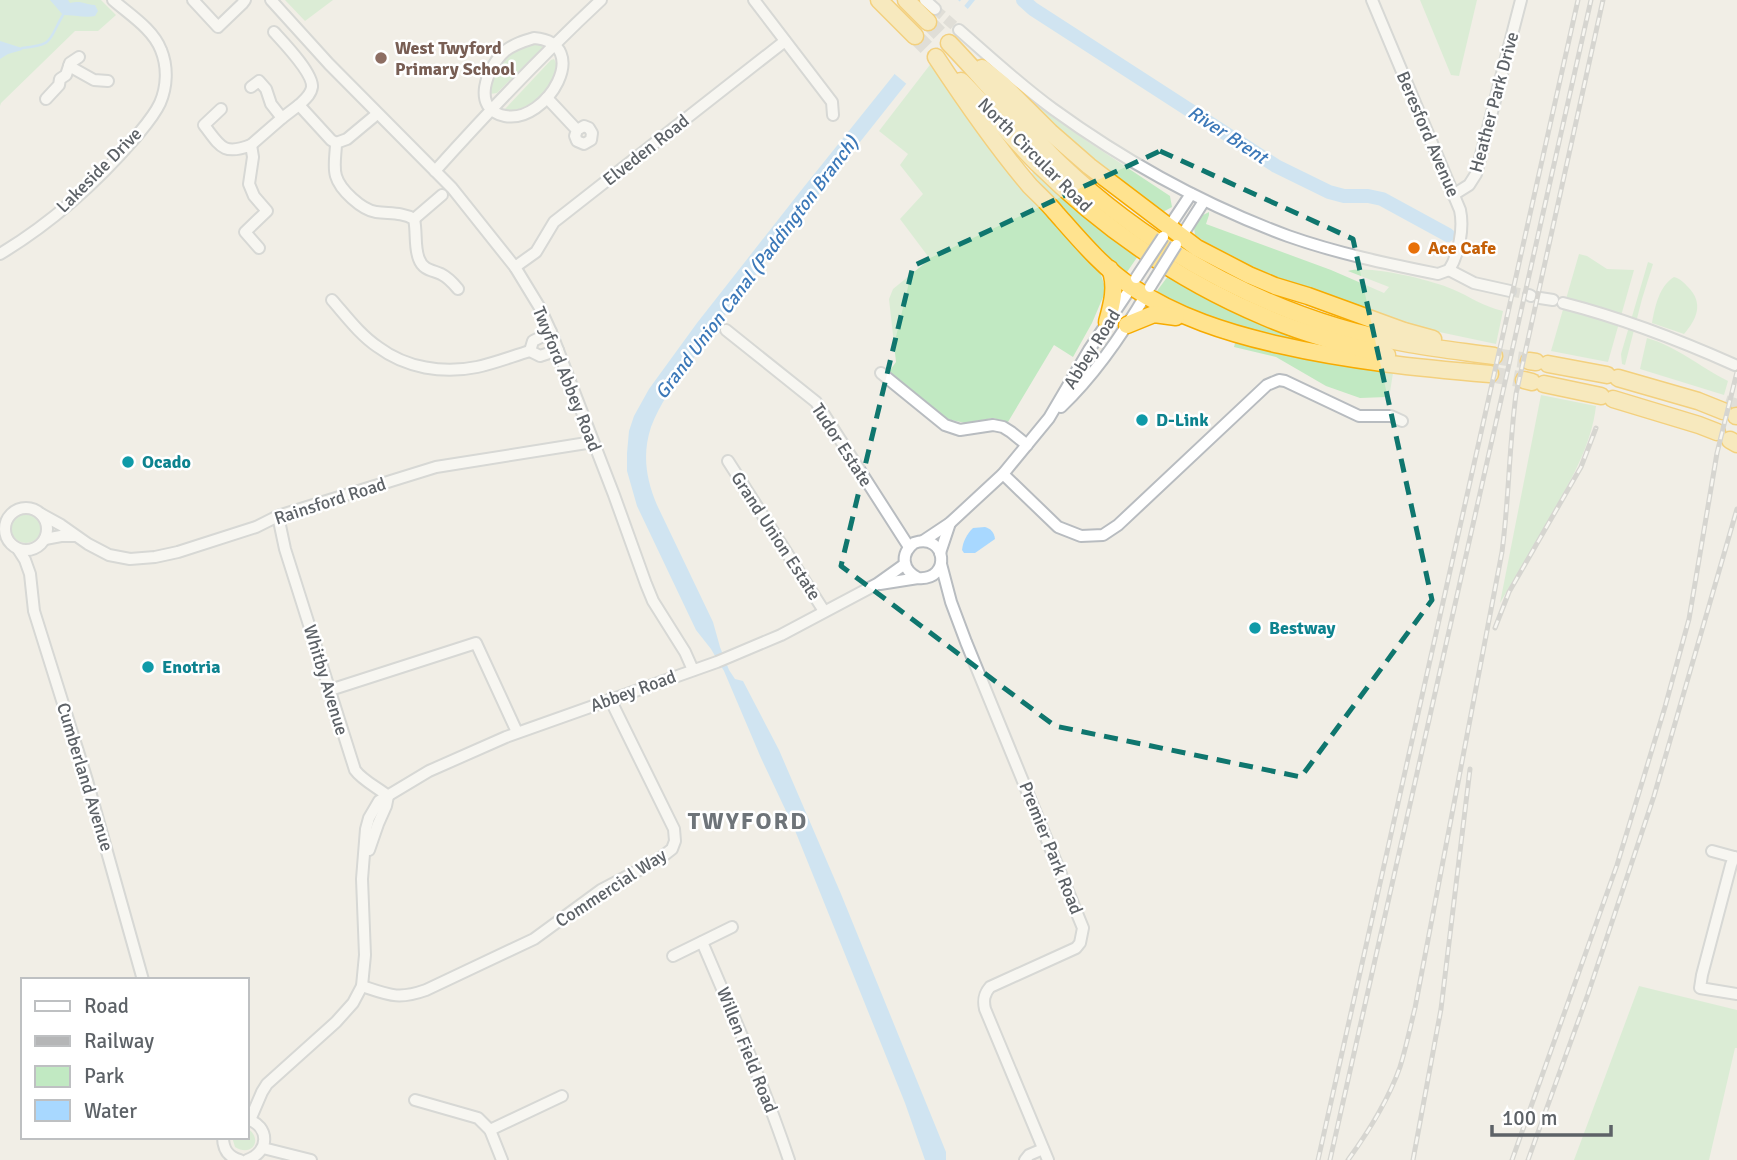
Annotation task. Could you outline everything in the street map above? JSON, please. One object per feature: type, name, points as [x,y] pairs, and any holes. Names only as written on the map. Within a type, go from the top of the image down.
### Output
[{"type":"highway","points":[[879,0],[915,36]]},
{"type":"highway","points":[[906,0],[931,15]]},
{"type":"highway","points":[[953,40],[1002,83],[1050,132],[1172,236]]},
{"type":"highway","name":"North Circular Road","points":[[953,40],[1031,134],[1061,164],[1115,212],[1196,265],[1273,304],[1325,323],[1409,344],[1494,356],[1409,332],[1266,282],[1172,236]]},
{"type":"highway","name":"North Circular Road","points":[[1110,269],[1031,187],[969,107],[936,57],[1069,193],[1118,233],[1187,279],[1266,318],[1322,338],[1406,359],[1490,374],[1404,367],[1331,356],[1234,334],[1192,319]]},
{"type":"highway","points":[[1110,269],[1141,287],[1160,304],[1192,319]]},
{"type":"highway","points":[[1107,322],[1114,291],[1114,279],[1110,269]]},
{"type":"highway","points":[[1127,325],[1157,314],[1192,319]]},
{"type":"highway","points":[[1537,362],[1639,383],[1730,411]]},
{"type":"highway","points":[[1533,382],[1607,398],[1699,425],[1728,438]]},
{"type":"street","name":"Lakeside Drive","points":[[0,254],[35,230],[93,181],[139,133],[160,103],[165,86],[161,50],[141,23],[113,0]]},
{"type":"street","points":[[193,0],[219,27]]},
{"type":"street","points":[[210,36],[245,0]]},
{"type":"street","name":"Twyford Abbey Road","points":[[271,0],[377,114],[452,188],[515,267],[551,332],[653,601],[685,652],[693,670]]},
{"type":"street","points":[[435,171],[491,109],[601,0]]},
{"type":"street","points":[[754,0],[832,102],[833,115]]},
{"type":"street","points":[[926,0],[931,15]]},
{"type":"street","name":"Beresford Avenue","points":[[1372,0],[1460,210],[1456,257],[1449,270]]},
{"type":"street","name":"Heather Park Drive","points":[[1453,195],[1469,185],[1476,174],[1521,0]]},
{"type":"street","points":[[221,109],[200,128],[228,150],[238,150],[251,145],[309,96],[312,89],[310,80],[300,62],[274,32]]},
{"type":"street","points":[[534,38],[549,40],[562,55],[562,70],[560,79],[547,98],[527,112],[509,117],[501,115],[486,102],[487,76],[504,53],[518,43],[534,38]]},
{"type":"street","points":[[953,40],[1120,155],[1204,201],[1289,236],[1338,251],[1438,274],[1449,270],[1474,283],[1510,291]]},
{"type":"street","name":"Elveden Road","points":[[515,267],[536,252],[554,222],[785,41]]},
{"type":"street","points":[[46,99],[66,75],[70,63],[79,57]]},
{"type":"street","points":[[69,66],[94,80],[108,81]]},
{"type":"street","points":[[251,87],[259,80],[266,89],[271,104],[282,118]]},
{"type":"street","points":[[547,98],[577,130]]},
{"type":"street","points":[[299,105],[336,143]]},
{"type":"street","points":[[336,143],[347,139],[377,114]]},
{"type":"street","points":[[336,143],[336,177],[362,207],[374,212],[400,213],[414,219]]},
{"type":"street","points":[[251,145],[253,157],[249,184],[254,196],[271,208],[245,232],[259,248]]},
{"type":"street","name":"Abbey Road","points":[[1049,418],[1090,376],[1127,325],[1141,287],[1172,236],[1191,194]]},
{"type":"street","points":[[414,219],[442,195]]},
{"type":"street","name":"Abbey Road","points":[[923,541],[950,523],[1003,474],[1027,445],[1049,418],[1107,322],[1141,287],[1172,236],[1204,201]]},
{"type":"street","points":[[414,219],[419,258],[426,268],[441,274],[458,289]]},
{"type":"street","points":[[1533,296],[1558,301],[1696,346],[1735,365]]},
{"type":"street","points":[[332,300],[378,348],[426,369],[477,367],[530,351],[540,356],[558,350]]},
{"type":"street","name":"Tudor Estate","points":[[726,330],[816,402],[909,547]]},
{"type":"street","points":[[530,351],[533,341],[551,332]]},
{"type":"street","points":[[881,373],[945,425],[960,430],[993,425],[1003,427],[1027,445]]},
{"type":"street","points":[[1003,474],[1058,527],[1081,536],[1103,535],[1118,525],[1267,385],[1279,380],[1359,416],[1391,416],[1402,421]]},
{"type":"street","name":"Rainsford Road","points":[[41,514],[109,555],[130,559],[155,557],[256,527],[278,516],[436,467],[593,442]]},
{"type":"street","name":"Grand Union Estate","points":[[728,461],[824,611]]},
{"type":"street","points":[[15,547],[2,528],[7,518],[20,508],[34,509],[41,514],[47,530],[42,542]]},
{"type":"street","name":"Whitby Avenue","points":[[278,516],[285,549],[355,770],[360,777],[388,796]]},
{"type":"street","name":"Abbey Road","points":[[941,559],[950,523]]},
{"type":"street","points":[[256,527],[275,534],[285,549]]},
{"type":"street","points":[[0,545],[28,550],[42,542],[75,536]]},
{"type":"street","points":[[923,541],[933,544],[941,559],[935,574],[921,578],[908,571],[905,564],[909,547],[923,541]]},
{"type":"street","name":"Cumberland Avenue","points":[[30,575],[42,542]]},
{"type":"street","name":"Cumberland Avenue","points":[[15,547],[25,560],[30,575],[34,611],[86,777],[142,978]]},
{"type":"street","name":"Premier Park Road","points":[[941,559],[951,602],[974,662],[1083,928],[1080,943],[1076,948],[990,986],[983,1000],[1045,1155]]},
{"type":"street","name":"Abbey Road","points":[[248,1119],[267,1084],[336,1022],[353,1003],[362,986],[365,955],[362,900],[366,828],[379,801],[429,771],[517,732],[730,657],[781,635],[877,584],[905,564]]},
{"type":"street","name":"Abbey Road","points":[[877,584],[921,578]]},
{"type":"street","name":"Premier Park Road","points":[[921,578],[937,584],[951,602]]},
{"type":"street","points":[[330,690],[476,643],[517,732]]},
{"type":"street","name":"Commercial Way","points":[[362,986],[390,996],[411,995],[426,990],[534,939],[601,890],[658,860],[672,849],[675,841],[674,829],[610,699]]},
{"type":"street","points":[[1712,851],[1735,857],[1700,988],[1737,993]]},
{"type":"street","points":[[673,956],[732,927]]},
{"type":"street","name":"Willen Field Road","points":[[702,942],[780,1129],[789,1160]]},
{"type":"street","points":[[490,1130],[562,1096]]},
{"type":"street","points":[[415,1100],[478,1118],[490,1130],[502,1160]]},
{"type":"street","points":[[247,1160],[257,1155],[264,1139],[257,1123],[248,1119]]},
{"type":"street","points":[[262,1148],[311,1160]]},
{"type":"street","points":[[1025,1160],[1030,1155],[1045,1155]]},
{"type":"street","points":[[224,1156],[240,1160]]},
{"type":"highlighted area","points":[[1160,151],[1353,239],[1432,600],[1301,777],[1055,726],[841,566],[913,266]]},
{"type":"green space","points":[[0,0],[101,0],[116,15],[98,31],[75,31],[0,106]]},
{"type":"green space","points":[[285,0],[333,0],[305,21]]},
{"type":"green space","points":[[1420,0],[1477,0],[1459,76],[1451,75]]},
{"type":"green space","points":[[535,43],[542,48],[497,93],[490,94],[495,73],[503,59],[516,50]]},
{"type":"green space","points":[[936,57],[1095,257],[1106,290],[1073,357],[1054,345],[1008,422],[993,418],[965,423],[947,419],[888,373],[896,362],[889,299],[893,289],[930,259],[900,219],[923,194],[900,165],[908,154],[879,131]]},
{"type":"green space","points":[[554,59],[556,71],[542,96],[522,108],[506,111],[505,109]]},
{"type":"green space","points":[[1008,79],[1087,141],[1170,196],[1172,207],[1161,213],[1078,151]]},
{"type":"green space","points":[[1035,170],[1090,222],[1138,256],[1127,272],[1116,267],[1054,202],[1032,173]]},
{"type":"green space","points":[[1209,212],[1206,224],[1331,270],[1384,293],[1389,287],[1348,271],[1371,270],[1415,278],[1452,289],[1503,311],[1496,344],[1425,329],[1355,309],[1255,270],[1195,235],[1194,228],[1203,215]]},
{"type":"green space","points":[[1579,254],[1607,269],[1634,270],[1608,362],[1551,351]]},
{"type":"green space","points":[[1648,262],[1653,264],[1625,365],[1622,364],[1621,354]]},
{"type":"green space","points":[[1168,276],[1240,313],[1315,343],[1315,347],[1237,328],[1165,300],[1157,291]]},
{"type":"green space","points":[[1674,277],[1688,287],[1696,299],[1695,317],[1684,334],[1652,323],[1661,291]]},
{"type":"green space","points":[[1647,338],[1678,351],[1728,381],[1724,395],[1640,369]]},
{"type":"green space","points":[[1235,343],[1393,373],[1390,392],[1387,397],[1360,398],[1326,386],[1276,357],[1234,347]]},
{"type":"green space","points":[[1541,395],[1596,406],[1593,422],[1584,452],[1570,482],[1500,603]]},
{"type":"green space","points":[[26,513],[36,518],[41,528],[36,538],[26,543],[16,538],[11,528],[16,518]]},
{"type":"green space","points":[[1639,986],[1737,1010],[1737,1048],[1709,1160],[1574,1160]]},
{"type":"green space","points":[[248,1129],[252,1132],[255,1142],[251,1149],[241,1150],[235,1147],[233,1139],[248,1139]]},
{"type":"water","points":[[50,0],[95,5],[98,11],[91,17],[63,15]]},
{"type":"water","name":"Grand Union Canal (Paddington Branch)","points":[[954,0],[961,0],[903,71],[908,75],[969,0],[975,0],[818,195],[679,378],[663,401],[651,427],[646,457],[650,486],[657,505],[713,622],[729,670],[735,679],[743,681],[779,750],[946,1152],[946,1160],[925,1160],[905,1103],[794,828],[724,671],[696,630],[637,506],[627,471],[627,453],[629,431],[634,416],[649,389],[697,323]]},
{"type":"water","points":[[0,41],[22,48],[22,50],[0,59]]},
{"type":"water","points":[[985,527],[992,531],[995,539],[975,553],[964,553],[964,541],[973,528]]},
{"type":"pier","points":[[950,0],[958,0],[971,12],[909,86],[891,71]]},
{"type":"waterway","name":"River Brent","points":[[1023,0],[1276,166],[1329,192],[1382,199],[1448,235]]},
{"type":"waterway","points":[[22,48],[46,43],[63,15]]},
{"type":"tunnel","points":[[935,9],[959,30]]},
{"type":"tunnel","points":[[928,22],[949,43]]},
{"type":"tunnel","points":[[915,36],[936,57]]},
{"type":"tunnel","points":[[1510,291],[1529,295]]},
{"type":"tunnel","points":[[1494,356],[1529,361]]},
{"type":"tunnel","points":[[1490,374],[1524,380]]},
{"type":"tunnel","points":[[1725,403],[1737,407]]},
{"type":"railway","points":[[1318,1160],[1578,0]]},
{"type":"railway","points":[[1330,1160],[1591,0]]},
{"type":"railway","points":[[1348,1160],[1390,1092],[1400,1067],[1415,1008],[1502,552],[1516,394],[1603,0]]},
{"type":"railway","points":[[1512,1160],[1617,865],[1665,707],[1689,619],[1717,453],[1737,372]]},
{"type":"railway","points":[[1495,628],[1509,592],[1581,467],[1596,428]]},
{"type":"railway","points":[[1528,1160],[1588,994],[1654,796],[1737,509]]},
{"type":"railway","points":[[1413,1160],[1441,1009],[1470,769]]},
{"type":"place","name":"West Twyford Primary School","points":[[381,58]]},
{"type":"place","name":"Ace Cafe","points":[[1414,248]]},
{"type":"place","name":"D-Link","points":[[1142,420]]},
{"type":"place","name":"Ocado","points":[[128,462]]},
{"type":"place","name":"Bestway","points":[[1255,628]]},
{"type":"place","name":"Enotria","points":[[148,667]]},
{"type":"district","name":"TWYFORD","points":[[748,821]]}]
